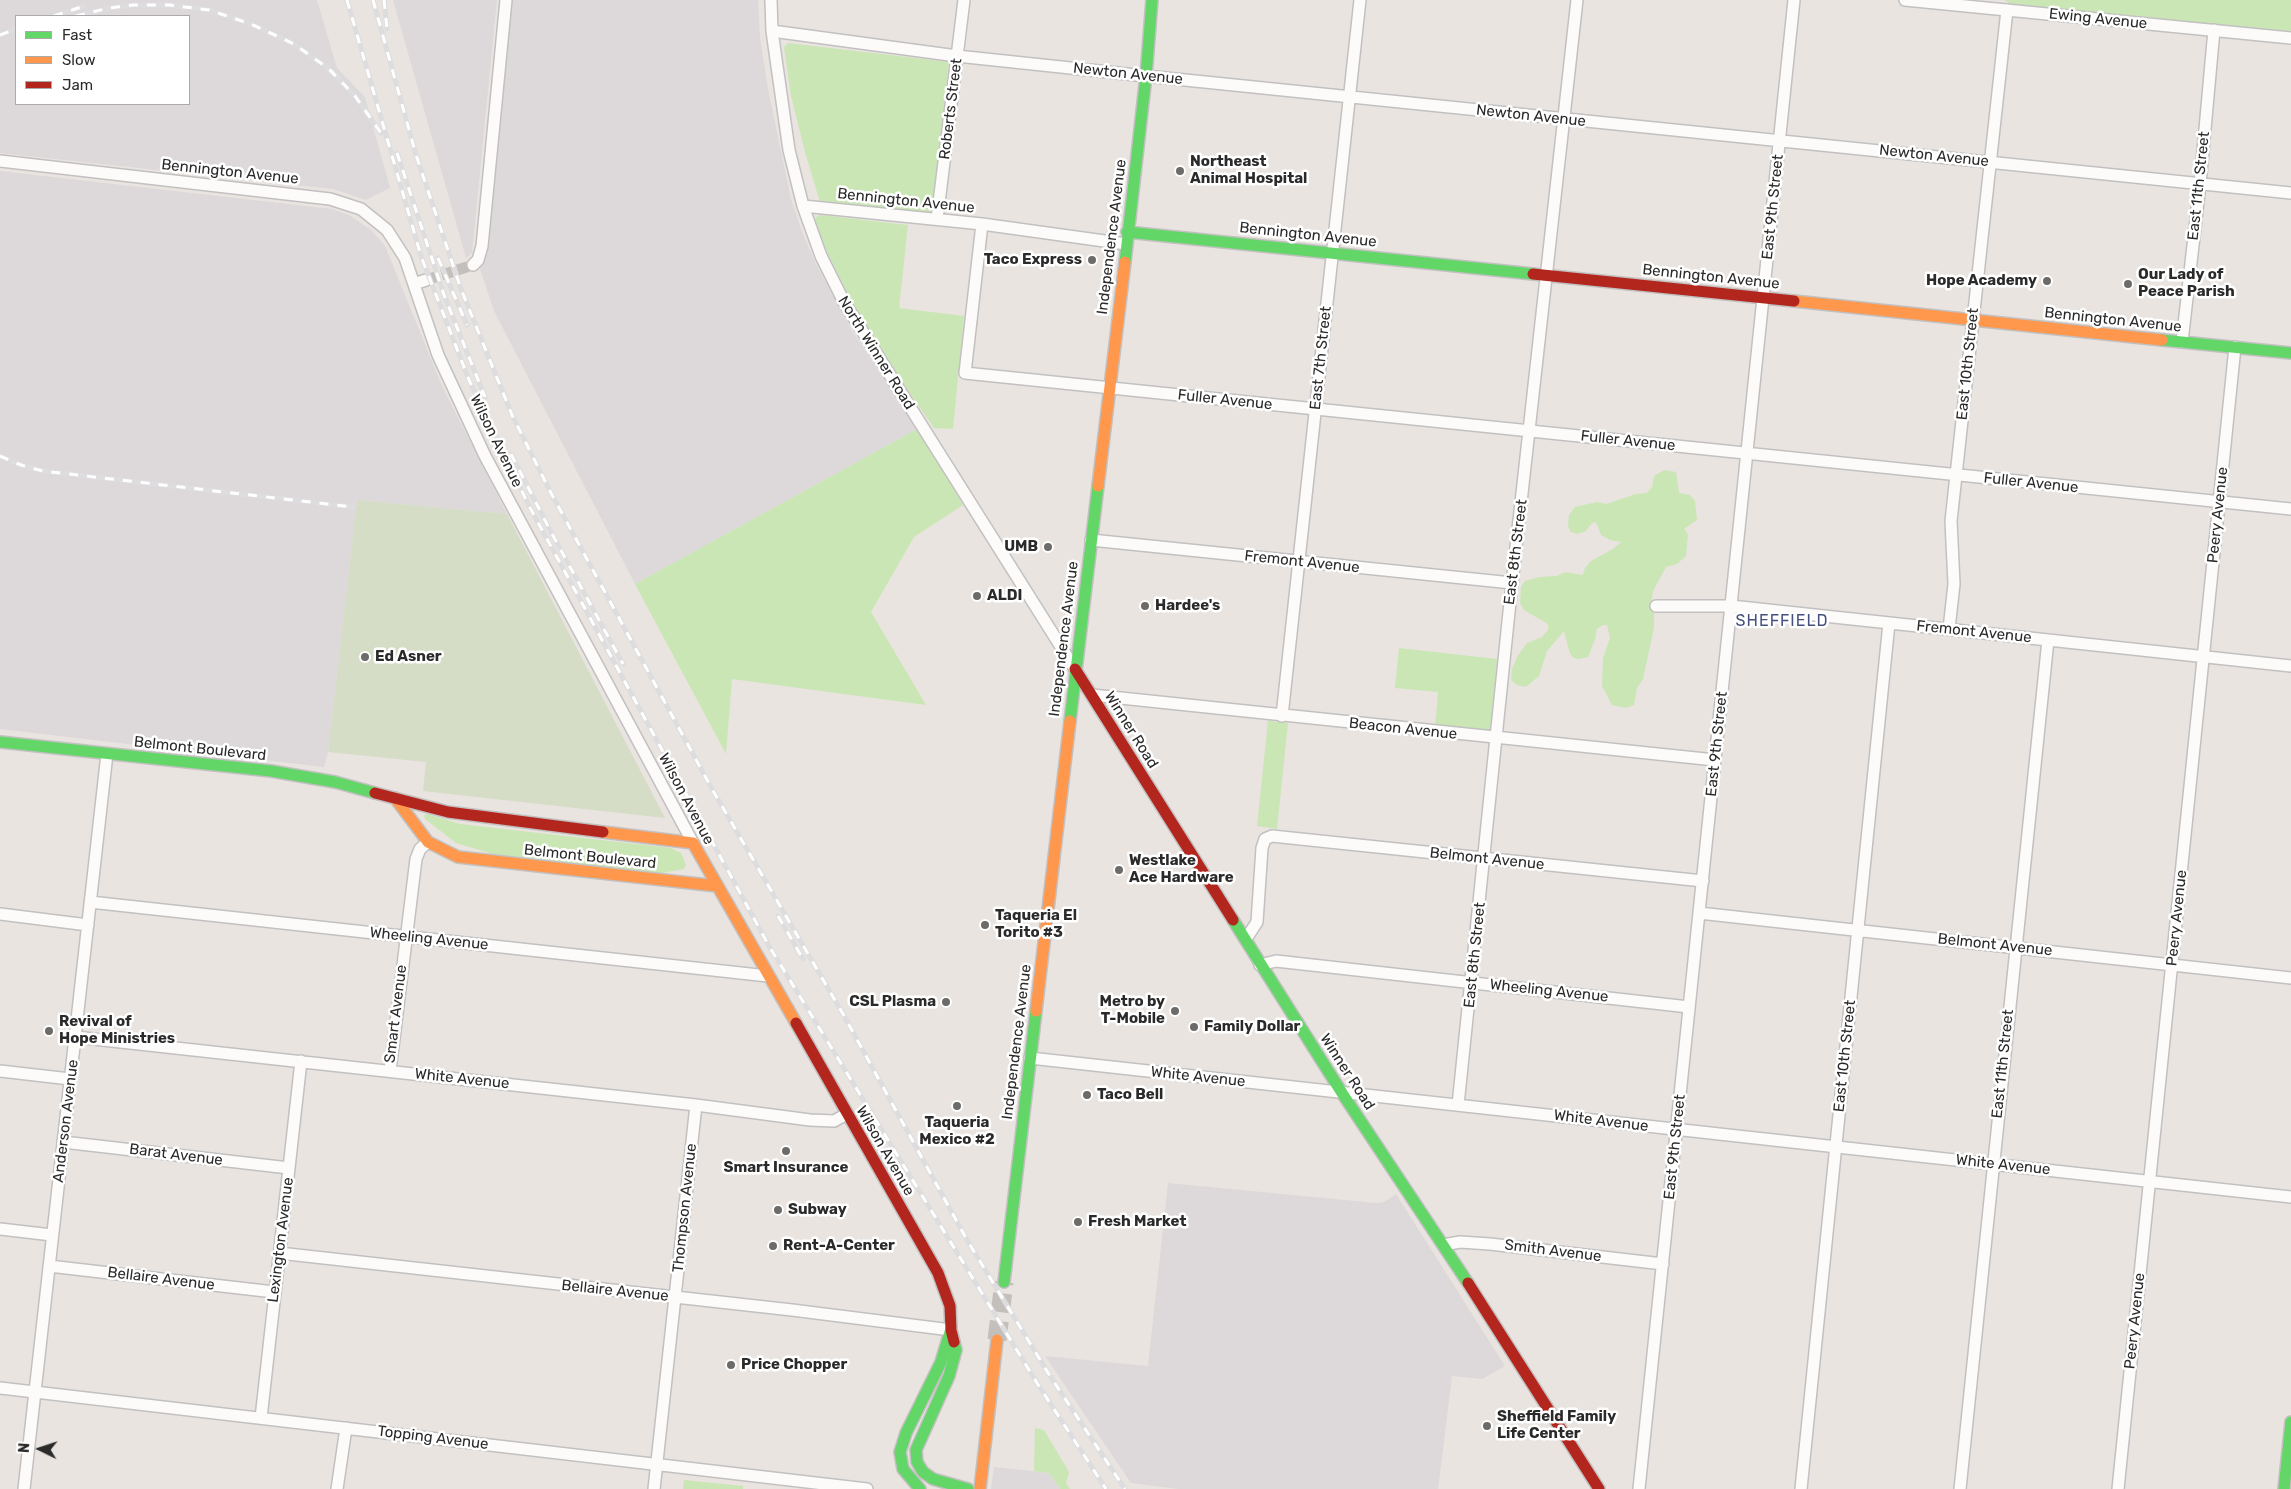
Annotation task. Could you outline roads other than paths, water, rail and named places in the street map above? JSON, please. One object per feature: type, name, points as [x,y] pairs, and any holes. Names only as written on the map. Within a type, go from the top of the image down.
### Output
[{"type":"main road","name":"Independence Avenue","points":[[1004,1282],[1075,669],[1110,388],[1146,76],[1152,0]]},
{"type":"main road","name":"Bennington Avenue","points":[[1127,232],[2291,353]]},
{"type":"main road","name":"Winner Road","points":[[1075,669],[1246,939],[1260,965],[1443,1245],[1599,1489]]},
{"type":"main road","name":"Belmont Boulevard","points":[[0,742],[271,771],[335,782],[448,812],[693,843]]},
{"type":"main road","name":"Belmont Boulevard","points":[[395,798],[428,842],[458,857],[717,886]]},
{"type":"main road","name":"Wilson Avenue","points":[[693,843],[938,1273],[950,1306],[950,1330],[941,1362],[906,1433],[900,1452],[903,1469],[912,1482],[920,1489]]},
{"type":"main road","name":"Wilson Avenue","points":[[950,1330],[956,1350],[949,1376],[916,1450],[917,1462],[923,1472],[933,1479],[968,1489]]},
{"type":"main road","points":[[980,1489],[997,1340]]},
{"type":"main road","points":[[2284,1489],[2290,1448],[2291,1422]]},
{"type":"street","points":[[472,265],[478,260],[482,246],[506,0]]},
{"type":"street","name":"North Winner Road","points":[[771,0],[772,31],[789,150],[803,206],[821,256],[844,302],[1075,669]]},
{"type":"street","name":"Roberts Street","points":[[937,219],[964,0]]},
{"type":"street","name":"East 7th Street","points":[[1282,716],[1360,0]]},
{"type":"street","name":"East 8th Street","points":[[1458,1105],[1512,584],[1531,431],[1577,0]]},
{"type":"street","name":"East 9th Street","points":[[1639,1489],[1794,0]]},
{"type":"street","name":"Ewing Avenue","points":[[1905,0],[2291,38]]},
{"type":"street","name":"East 10th Street","points":[[1949,629],[1954,584],[1951,521],[2007,10]]},
{"type":"street","name":"East 11th Street","points":[[2182,342],[2200,184],[2214,30]]},
{"type":"street","name":"Newton Avenue","points":[[772,31],[957,56],[1564,120],[1780,140],[2291,193]]},
{"type":"street","name":"Bennington Avenue","points":[[0,161],[330,199],[361,209],[387,230],[405,258],[414,284]]},
{"type":"street","name":"Bennington Avenue","points":[[803,206],[982,224],[1126,244]]},
{"type":"street","name":"Fuller Avenue","points":[[982,224],[965,373],[2291,509]]},
{"type":"street","points":[[414,284],[426,280]]},
{"type":"street","name":"Wilson Avenue","points":[[414,284],[438,355],[485,456],[693,843]]},
{"type":"street","name":"Peery Avenue","points":[[2118,1489],[2235,347]]},
{"type":"street","name":"Fremont Avenue","points":[[1091,540],[1512,584]]},
{"type":"street","name":"Fremont Avenue","points":[[1656,606],[1731,606],[2291,666]]},
{"type":"street","name":"East 10th Street","points":[[1801,1489],[1889,623]]},
{"type":"street","name":"East 11th Street","points":[[1960,1489],[2014,947],[2048,640]]},
{"type":"street","name":"Beacon Avenue","points":[[1092,695],[1715,760]]},
{"type":"street","name":"Anderson Avenue","points":[[24,1489],[107,754]]},
{"type":"street","name":"Belmont Avenue","points":[[1246,939],[1257,922],[1262,848],[1265,839],[1272,836],[1703,881]]},
{"type":"street","name":"Smart Avenue","points":[[390,1071],[416,859],[420,849],[428,842]]},
{"type":"street","name":"Wheeling Avenue","points":[[90,902],[768,976]]},
{"type":"street","name":"Belmont Avenue","points":[[1699,913],[2291,978]]},
{"type":"street","points":[[0,914],[88,925]]},
{"type":"street","name":"Wheeling Avenue","points":[[1260,965],[1276,961],[1689,1006]]},
{"type":"street","name":"White Avenue","points":[[75,1037],[696,1105],[810,1120],[834,1121],[847,1114]]},
{"type":"street","name":"White Avenue","points":[[1030,1058],[2291,1196]]},
{"type":"street","name":"Lexington Avenue","points":[[261,1418],[301,1061]]},
{"type":"street","points":[[0,1071],[70,1079]]},
{"type":"street","name":"Thompson Avenue","points":[[654,1489],[696,1105]]},
{"type":"street","name":"Barat Avenue","points":[[63,1142],[289,1168]]},
{"type":"street","points":[[0,1229],[52,1235]]},
{"type":"street","name":"Smith Avenue","points":[[1443,1245],[1460,1242],[1490,1244],[1663,1264]]},
{"type":"street","name":"Bellaire Avenue","points":[[279,1253],[950,1330]]},
{"type":"street","name":"Bellaire Avenue","points":[[49,1266],[274,1292]]},
{"type":"street","name":"Topping Avenue","points":[[0,1388],[867,1489]]},
{"type":"street","points":[[337,1489],[346,1428]]},
{"type":"tunnel","points":[[426,280],[473,265]]},
{"type":"tunnel","points":[[997,1340],[1004,1282]]},
{"type":"railway","points":[[347,0],[421,256],[469,380],[529,506],[769,946],[1037,1383],[1106,1489]]},
{"type":"railway","points":[[373,0],[416,155],[461,289],[512,415],[551,493],[712,789],[843,1014],[967,1240],[1050,1376],[1125,1489]]},
{"type":"railway","points":[[384,0],[387,29]]},
{"type":"railway","points":[[80,15],[109,8],[133,5],[169,5],[209,10],[251,24],[294,44],[329,69],[355,96],[381,133]]},
{"type":"railway","points":[[57,15],[84,6]]},
{"type":"railway","points":[[0,35],[15,29]]},
{"type":"railway","points":[[397,153],[444,295],[485,397]]},
{"type":"railway","points":[[438,258],[467,325]]},
{"type":"railway","points":[[511,454],[623,664]]},
{"type":"railway","points":[[0,456],[21,465],[43,471],[353,507]]},
{"type":"railway","points":[[778,916],[803,959]]},
{"type":"place","name":"Northeast Animal Hospital","points":[[1180,171]]},
{"type":"place","name":"Taco Express","points":[[1092,260]]},
{"type":"place","name":"Hope Academy","points":[[2047,281]]},
{"type":"place","name":"Our Lady of Peace Parish","points":[[2128,284]]},
{"type":"place","name":"UMB","points":[[1048,547]]},
{"type":"place","name":"ALDI","points":[[977,596]]},
{"type":"place","name":"Hardee's","points":[[1145,606]]},
{"type":"place","name":"Ed Asner","points":[[365,657]]},
{"type":"place","name":"Westlake Ace Hardware","points":[[1119,870]]},
{"type":"place","name":"Taqueria El Torito #3","points":[[985,925]]},
{"type":"place","name":"CSL Plasma","points":[[946,1002]]},
{"type":"place","name":"Metro by T-Mobile","points":[[1175,1011]]},
{"type":"place","name":"Family Dollar","points":[[1194,1027]]},
{"type":"place","name":"Revival of Hope Ministries","points":[[49,1031]]},
{"type":"place","name":"Taco Bell","points":[[1087,1095]]},
{"type":"place","name":"Taqueria Mexico #2","points":[[957,1106]]},
{"type":"place","name":"Smart Insurance","points":[[786,1151]]},
{"type":"place","name":"Subway","points":[[778,1210]]},
{"type":"place","name":"Fresh Market","points":[[1078,1222]]},
{"type":"place","name":"Rent-A-Center","points":[[773,1246]]},
{"type":"place","name":"Price Chopper","points":[[731,1365]]},
{"type":"place","name":"Sheffield Family Life Center","points":[[1487,1426]]},
{"type":"district","name":"SHEFFIELD","points":[[1782,621]]}]
